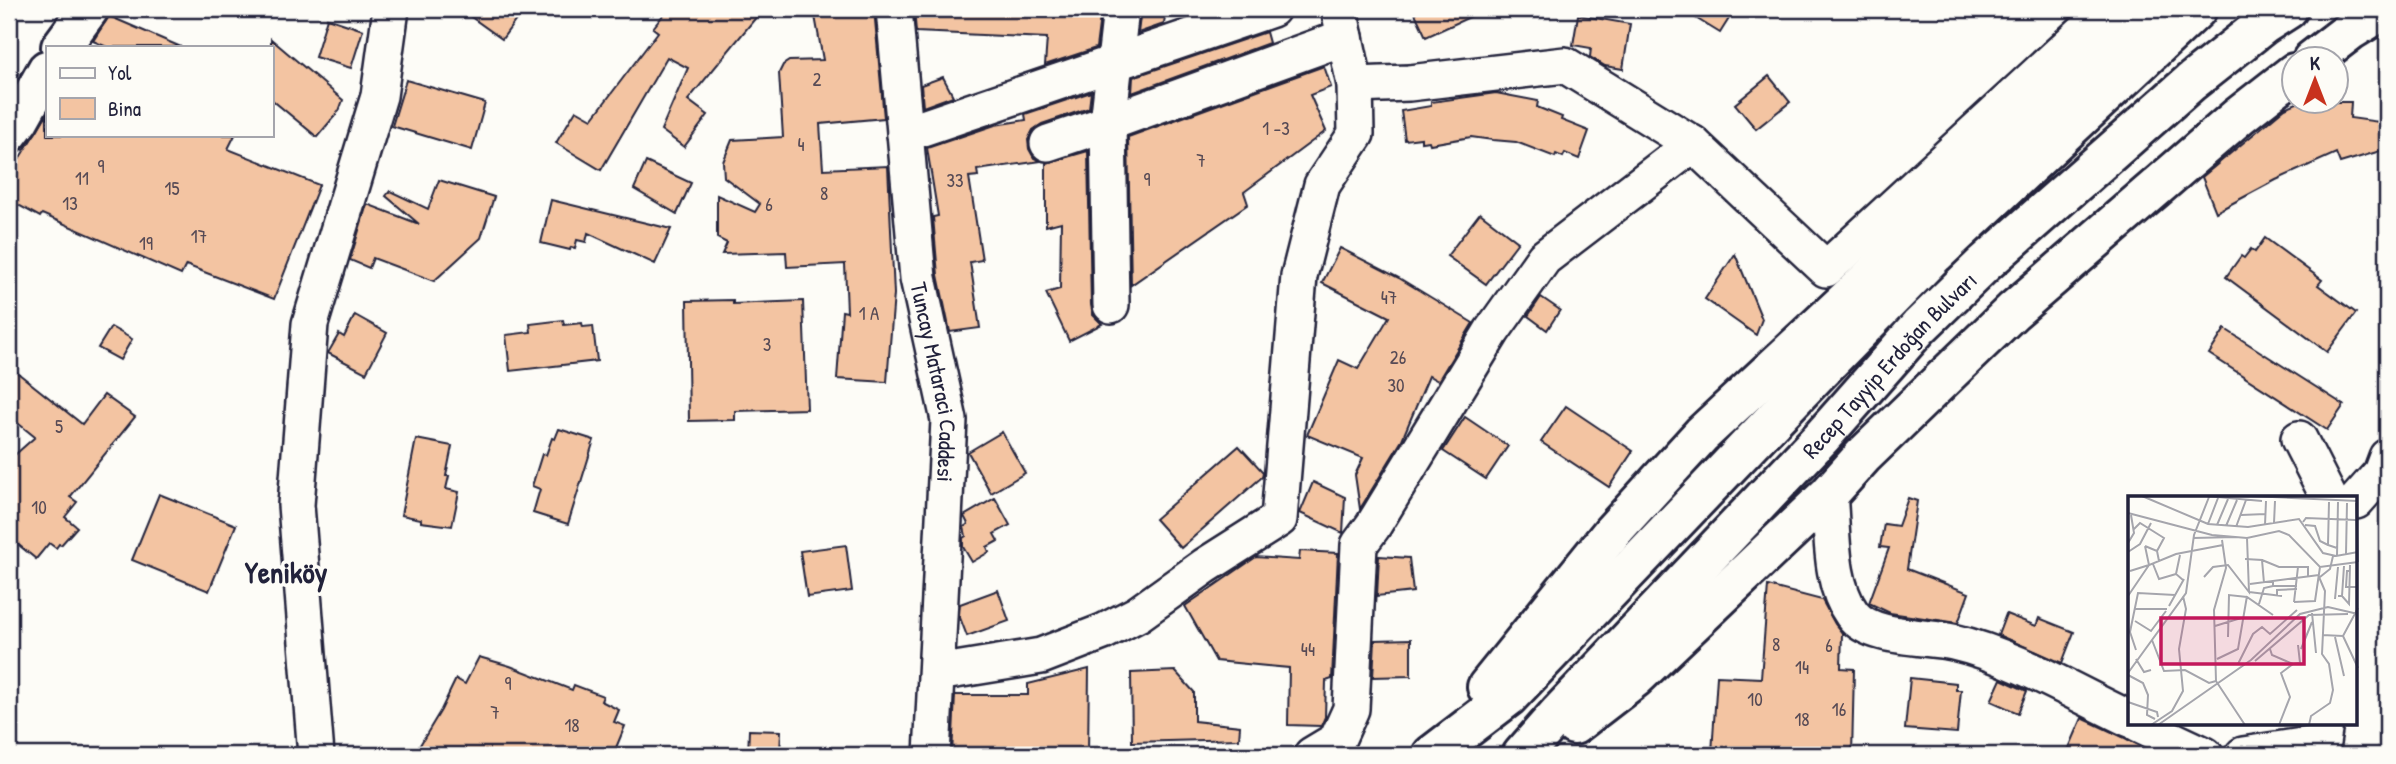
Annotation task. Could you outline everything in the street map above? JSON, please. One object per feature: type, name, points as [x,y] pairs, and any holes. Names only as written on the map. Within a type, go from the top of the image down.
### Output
[{"type":"main road","points":[[62,46],[89,9]]},
{"type":"main road","points":[[1435,754],[1613,530],[1702,434],[1857,290],[2145,9]]},
{"type":"main road","name":"Recep Tayyip Erdoğan Bulvarı","points":[[1435,754],[1508,697],[1935,254],[2197,9]]},
{"type":"main road","name":"Recep Tayyip Erdoğan Bulvarı","points":[[1522,755],[1821,438],[1919,327],[2025,225],[2191,82],[2263,25],[2288,9]]},
{"type":"main road","points":[[2330,46],[2385,9]]},
{"type":"main road","points":[[9,133],[46,72]]},
{"type":"main road","points":[[1533,755],[1635,678],[1829,494],[1863,456],[2013,311],[2229,124],[2280,84]]},
{"type":"street","points":[[316,755],[296,505],[310,324],[379,96],[391,9]]},
{"type":"street","name":"Tuncay Mataraci Caddesi","points":[[894,9],[918,278],[949,420],[932,755]]},
{"type":"street","points":[[1111,304],[1108,123],[1121,9]]},
{"type":"street","points":[[905,134],[1272,9]]},
{"type":"street","points":[[1355,85],[1409,83],[1564,65],[1693,144],[1826,269],[2108,9]]},
{"type":"street","points":[[937,673],[1041,656],[1103,632],[1138,614],[1205,566],[1279,519],[1299,276],[1322,185],[1356,134],[1355,85],[1342,23],[1108,123],[1048,142]]},
{"type":"street","points":[[1312,755],[1337,740],[1351,709],[1359,545],[1492,331],[1544,258],[1693,144]]},
{"type":"street","points":[[2298,439],[2328,496]]},
{"type":"street","points":[[2358,499],[2381,472],[2387,457]]},
{"type":"street","points":[[1829,494],[1837,574],[1844,598],[1854,617],[1874,629],[1978,648],[2128,718]]},
{"type":"street","points":[[2143,726],[2205,755]]},
{"type":"street","points":[[2244,755],[2322,743],[2325,726]]},
{"type":"building","points":[[460,9],[524,9],[502,39]]},
{"type":"building","points":[[668,9],[763,9],[688,100],[708,115],[684,147],[661,130],[688,68],[667,57],[601,170],[556,143],[576,110],[592,119],[658,32],[653,28]]},
{"type":"building","points":[[834,9],[874,9],[884,118],[820,124],[823,169],[888,166],[894,294],[887,382],[837,379],[842,311],[847,312],[845,264],[787,267],[786,252],[722,254],[727,243],[717,238],[717,195],[755,212],[760,204],[724,177],[723,162],[732,140],[783,137],[779,73],[789,61],[823,60],[815,16]]},
{"type":"building","points":[[914,9],[1101,9],[1096,48],[1045,65],[1047,38],[916,32]]},
{"type":"building","points":[[1141,9],[1166,9],[1164,24],[1138,33]]},
{"type":"building","points":[[1413,9],[1487,9],[1426,37]]},
{"type":"building","points":[[1681,9],[1735,9],[1720,33]]},
{"type":"building","points":[[1578,15],[1630,24],[1623,69],[1605,66],[1590,57],[1591,48],[1573,45]]},
{"type":"building","points":[[109,16],[179,46],[105,46],[93,41]]},
{"type":"building","points":[[327,18],[363,30],[351,68],[315,57]]},
{"type":"building","points":[[1266,32],[1269,43],[1132,93],[1133,77]]},
{"type":"building","points":[[271,39],[343,100],[339,111],[317,137],[273,101]]},
{"type":"building","points":[[1324,66],[1331,87],[1310,95],[1326,131],[1244,192],[1248,204],[1131,285],[1128,137]]},
{"type":"building","points":[[1769,76],[1790,102],[1756,129],[1735,104]]},
{"type":"building","points":[[943,77],[953,96],[923,107],[921,85]]},
{"type":"building","points":[[406,80],[485,103],[472,150],[392,126]]},
{"type":"building","points":[[1091,92],[1089,108],[1042,124],[1033,130],[1028,140],[1029,149],[1034,158],[1041,161],[977,170],[978,176],[969,177],[982,260],[970,262],[980,328],[950,332],[938,275],[933,217],[938,216],[927,148],[995,125],[1026,120],[1025,114]]},
{"type":"building","points":[[1496,93],[1538,101],[1537,107],[1589,131],[1579,159],[1565,153],[1563,157],[1556,154],[1555,157],[1516,142],[1471,137],[1430,144],[1429,141],[1421,142],[1421,138],[1405,140],[1401,111],[1431,106],[1431,102]]},
{"type":"building","points":[[2351,102],[2350,118],[2387,123],[2387,149],[2340,163],[2336,153],[2276,180],[2216,212],[2202,177],[2280,112],[2280,116],[2350,116]]},
{"type":"building","points":[[46,116],[46,136],[234,136],[228,149],[319,185],[274,299],[186,265],[181,275],[42,214],[40,217],[9,200],[9,175]]},
{"type":"building","points":[[1088,151],[1091,305],[1093,315],[1102,324],[1069,341],[1046,293],[1060,289],[1061,222],[1046,226],[1046,163]]},
{"type":"building","points":[[646,162],[691,183],[677,214],[634,189]]},
{"type":"building","points":[[439,180],[494,197],[481,238],[434,281],[373,258],[369,268],[350,260],[367,204],[419,224],[386,196],[390,191],[428,209]]},
{"type":"building","points":[[551,200],[671,229],[655,264],[588,233],[586,242],[577,240],[575,248],[571,247],[570,250],[541,243]]},
{"type":"building","points":[[1480,213],[1518,242],[1486,284],[1447,256]]},
{"type":"building","points":[[2265,238],[2322,280],[2318,285],[2356,313],[2327,352],[2226,277],[2241,256],[2244,258],[2251,249],[2255,252]]},
{"type":"building","points":[[1340,248],[1399,278],[1473,323],[1438,381],[1429,376],[1401,442],[1360,509],[1355,475],[1363,458],[1307,435],[1339,360],[1358,369],[1389,317],[1322,283]]},
{"type":"building","points":[[1735,254],[1762,319],[1756,335],[1705,299]]},
{"type":"building","points":[[1541,297],[1560,310],[1547,330],[1528,316]]},
{"type":"building","points":[[733,300],[733,304],[803,301],[807,409],[735,411],[735,420],[689,421],[687,301]]},
{"type":"building","points":[[355,315],[387,333],[366,373],[328,353],[339,334],[344,337]]},
{"type":"building","points":[[563,320],[564,325],[582,323],[583,327],[593,326],[597,361],[510,371],[506,335],[531,332],[530,324]]},
{"type":"building","points":[[111,327],[132,339],[120,360],[98,348]]},
{"type":"building","points":[[2225,329],[2344,405],[2327,430],[2209,354]]},
{"type":"building","points":[[9,366],[82,424],[104,395],[135,417],[70,497],[77,502],[65,517],[77,527],[56,548],[49,543],[36,559],[9,537],[9,460],[35,437],[9,416]]},
{"type":"building","points":[[1566,406],[1633,451],[1609,487],[1541,442]]},
{"type":"building","points":[[1465,417],[1508,446],[1486,479],[1443,451]]},
{"type":"building","points":[[559,429],[594,440],[568,524],[533,513],[540,489],[532,486],[542,454],[546,455],[552,438],[555,439]]},
{"type":"building","points":[[1002,432],[1025,473],[991,493],[968,452]]},
{"type":"building","points":[[416,439],[452,446],[446,489],[459,492],[452,526],[421,522],[421,519],[401,515]]},
{"type":"building","points":[[1239,446],[1263,472],[1262,477],[1181,548],[1155,519]]},
{"type":"building","points":[[1313,482],[1345,497],[1343,533],[1300,513]]},
{"type":"building","points":[[159,494],[236,525],[209,591],[132,560]]},
{"type":"building","points":[[995,498],[1010,525],[994,534],[998,541],[987,547],[989,552],[972,562],[963,547],[963,538],[966,536],[964,527],[968,524],[964,516]]},
{"type":"building","points":[[1908,498],[1917,501],[1907,569],[1969,593],[1958,623],[1890,613],[1869,603],[1889,548],[1880,547],[1884,524],[1898,526]]},
{"type":"building","points":[[846,545],[852,591],[807,597],[800,551]]},
{"type":"building","points":[[1300,551],[1338,553],[1332,679],[1326,681],[1325,717],[1321,726],[1288,725],[1289,668],[1216,661],[1185,606],[1256,557],[1299,560]]},
{"type":"building","points":[[1379,556],[1409,558],[1413,592],[1377,596]]},
{"type":"building","points":[[1768,586],[1822,600],[1842,633],[1841,668],[1854,669],[1852,755],[1712,753],[1717,676],[1761,678]]},
{"type":"building","points":[[998,590],[1009,621],[967,636],[959,615],[960,604]]},
{"type":"building","points":[[2006,614],[2036,626],[2039,618],[2074,632],[2062,663],[1998,635]]},
{"type":"building","points":[[1411,639],[1411,676],[1373,677],[1375,640]]},
{"type":"building","points":[[479,657],[572,690],[574,685],[603,696],[601,701],[619,710],[614,722],[625,726],[613,755],[414,755],[456,679],[465,684]]},
{"type":"building","points":[[1089,669],[1088,755],[952,755],[955,695],[1028,695],[1028,684]]},
{"type":"building","points":[[1175,671],[1194,692],[1194,721],[1240,726],[1239,739],[1132,742],[1131,673]]},
{"type":"building","points":[[1910,678],[1956,683],[1956,690],[1961,690],[1957,733],[1905,729]]},
{"type":"building","points":[[2001,679],[2027,691],[2018,713],[1991,701]]},
{"type":"building","points":[[2082,718],[2158,755],[2085,755],[2069,748]]},
{"type":"building","points":[[749,730],[781,731],[780,755],[748,755]]},
{"type":"district","name":"Yeniköy","points":[[286,572]]}]
